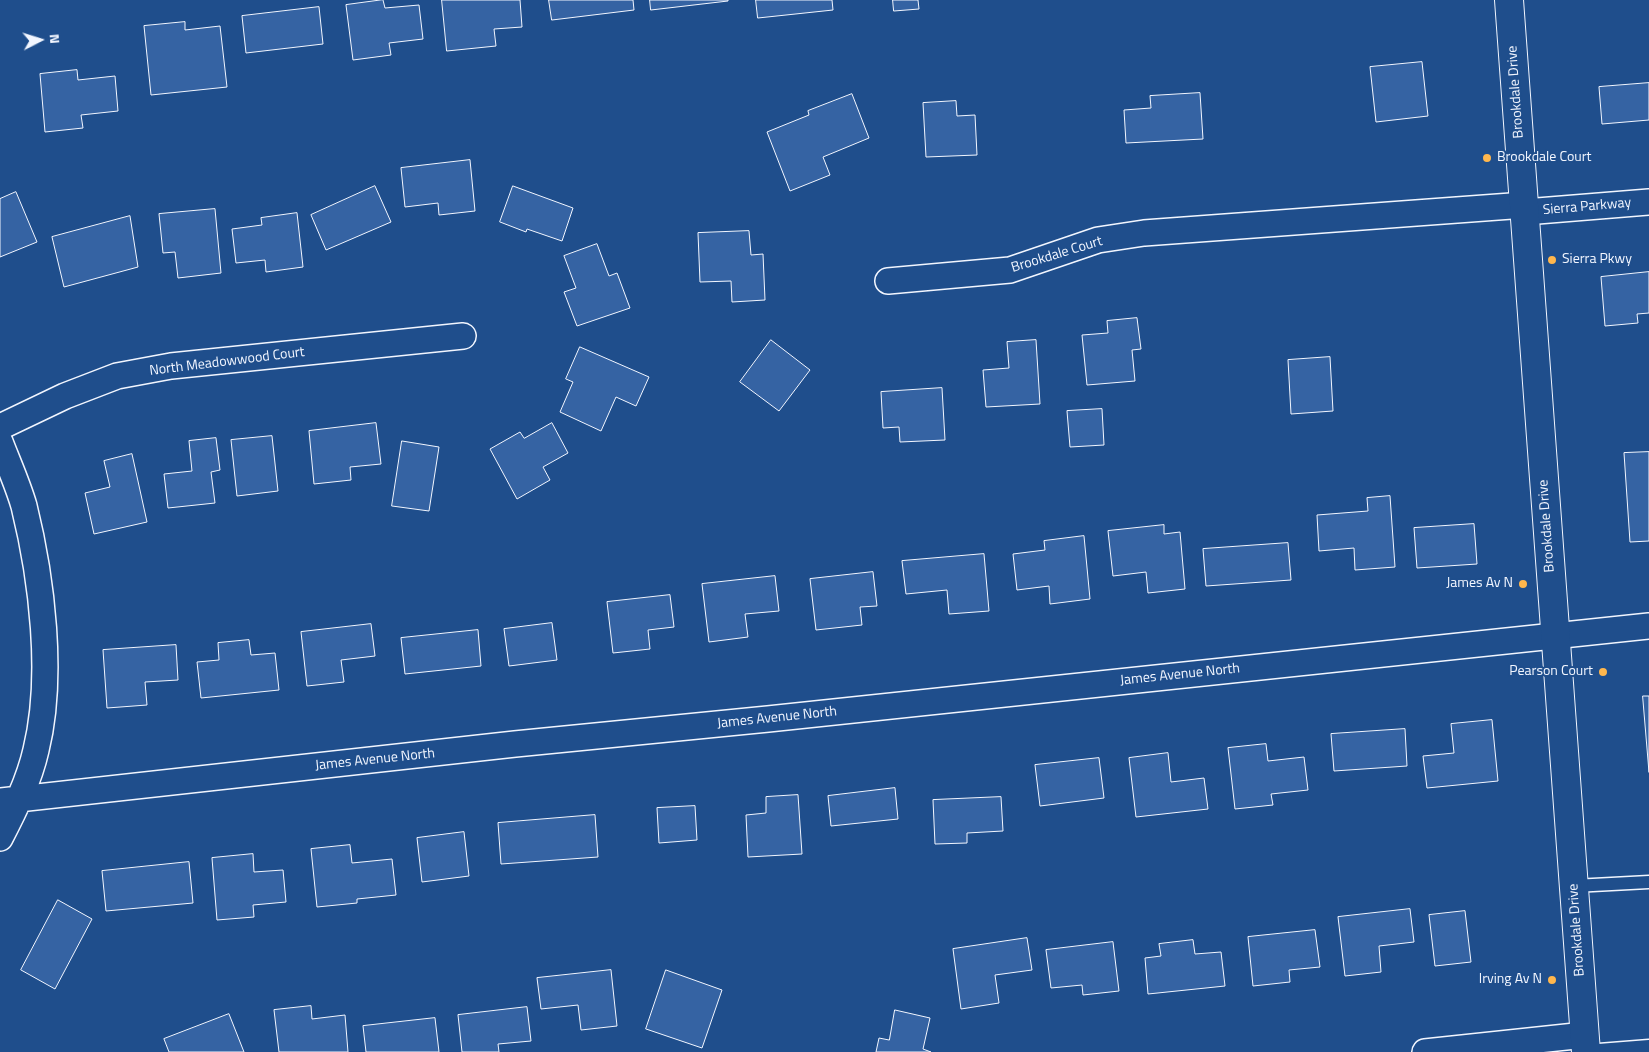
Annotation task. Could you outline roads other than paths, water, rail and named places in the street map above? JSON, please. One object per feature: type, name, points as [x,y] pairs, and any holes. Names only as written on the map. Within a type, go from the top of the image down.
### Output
[{"type":"street","name":"Brookdale Drive","points":[[1509,0],[1586,1046]]},
{"type":"street","name":"Sierra Parkway","points":[[1525,209],[1649,202]]},
{"type":"street","name":"Brookdale Court","points":[[888,281],[1010,270],[1098,240],[1144,233],[1525,209]]},
{"type":"street","name":"North Meadowwood Court","points":[[0,427],[66,396],[117,376],[171,366],[464,336]]},
{"type":"street","points":[[0,442],[23,505],[39,586],[45,684],[36,750],[9,801],[0,838]]},
{"type":"street","points":[[1555,635],[1649,626]]},
{"type":"street","name":"James Avenue North","points":[[9,801],[515,744],[788,717],[1555,635]]},
{"type":"street","points":[[1424,1052],[1586,1046]]},
{"type":"lane","points":[[1574,886],[1649,882]]},
{"type":"lane","points":[[1586,1046],[1649,1046]]},
{"type":"place","name":"Brookdale Court","points":[[1487,158]]},
{"type":"place","name":"Sierra Pkwy","points":[[1552,260]]},
{"type":"place","name":"James Av N","points":[[1523,584]]},
{"type":"place","name":"Pearson Court","points":[[1603,672]]},
{"type":"place","name":"Irving Av N","points":[[1552,980]]}]
